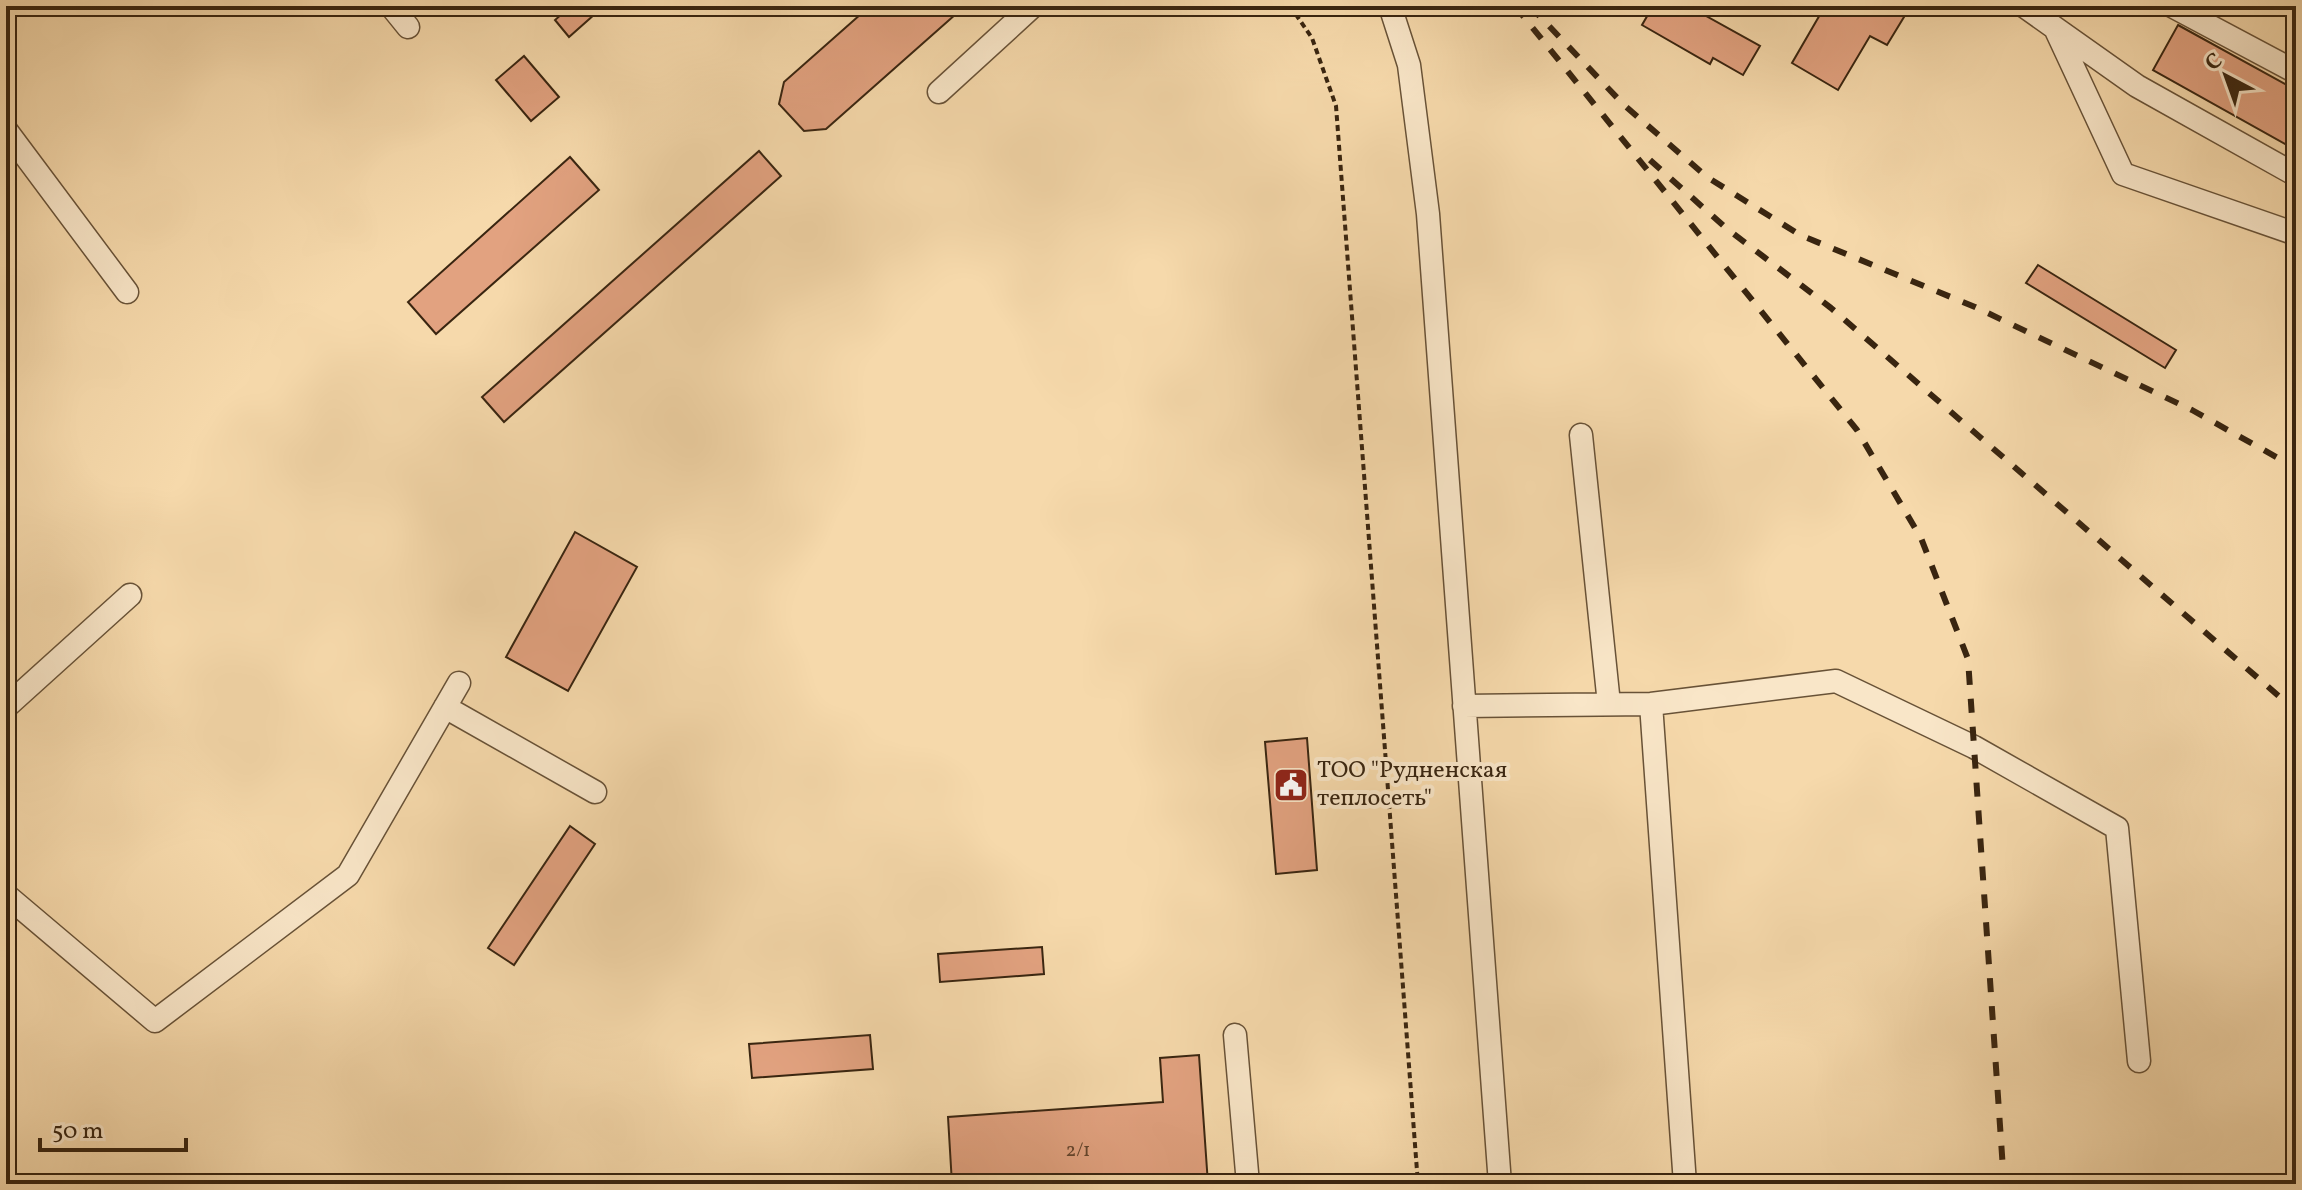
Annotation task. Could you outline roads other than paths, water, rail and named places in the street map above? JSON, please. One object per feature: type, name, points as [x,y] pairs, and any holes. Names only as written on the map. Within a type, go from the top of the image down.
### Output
[{"type":"street","points":[[391,6],[408,27]]},
{"type":"street","points":[[939,92],[1033,6]]},
{"type":"street","points":[[1390,6],[1409,65],[1428,214],[1500,1184]]},
{"type":"street","points":[[2024,6],[2137,86],[2296,175]]},
{"type":"street","points":[[2172,6],[2296,72]]},
{"type":"street","points":[[2055,28],[2123,174],[2296,234]]},
{"type":"street","points":[[6,130],[127,292]]},
{"type":"street","points":[[1581,435],[1609,704]]},
{"type":"street","points":[[6,707],[130,595]]},
{"type":"street","points":[[1464,706],[1651,704],[1836,681],[1974,747],[2117,828],[2139,1061]]},
{"type":"street","points":[[6,895],[155,1021],[348,875],[459,683]]},
{"type":"street","points":[[1651,704],[1685,1184]]},
{"type":"street","points":[[445,707],[595,792]]},
{"type":"street","points":[[1235,1035],[1248,1184]]},
{"type":"railway","points":[[1515,6],[1857,430],[1921,538],[1968,659],[2004,1184]]},
{"type":"railway","points":[[1530,6],[1624,105],[1707,177],[1800,235],[1975,307],[2192,410],[2296,468]]},
{"type":"railway","points":[[1650,160],[1726,228],[1831,308],[2296,711]]},
{"type":"place","name":"ТОО \"Рудненская теплосеть\"","points":[[1291,785]]}]
